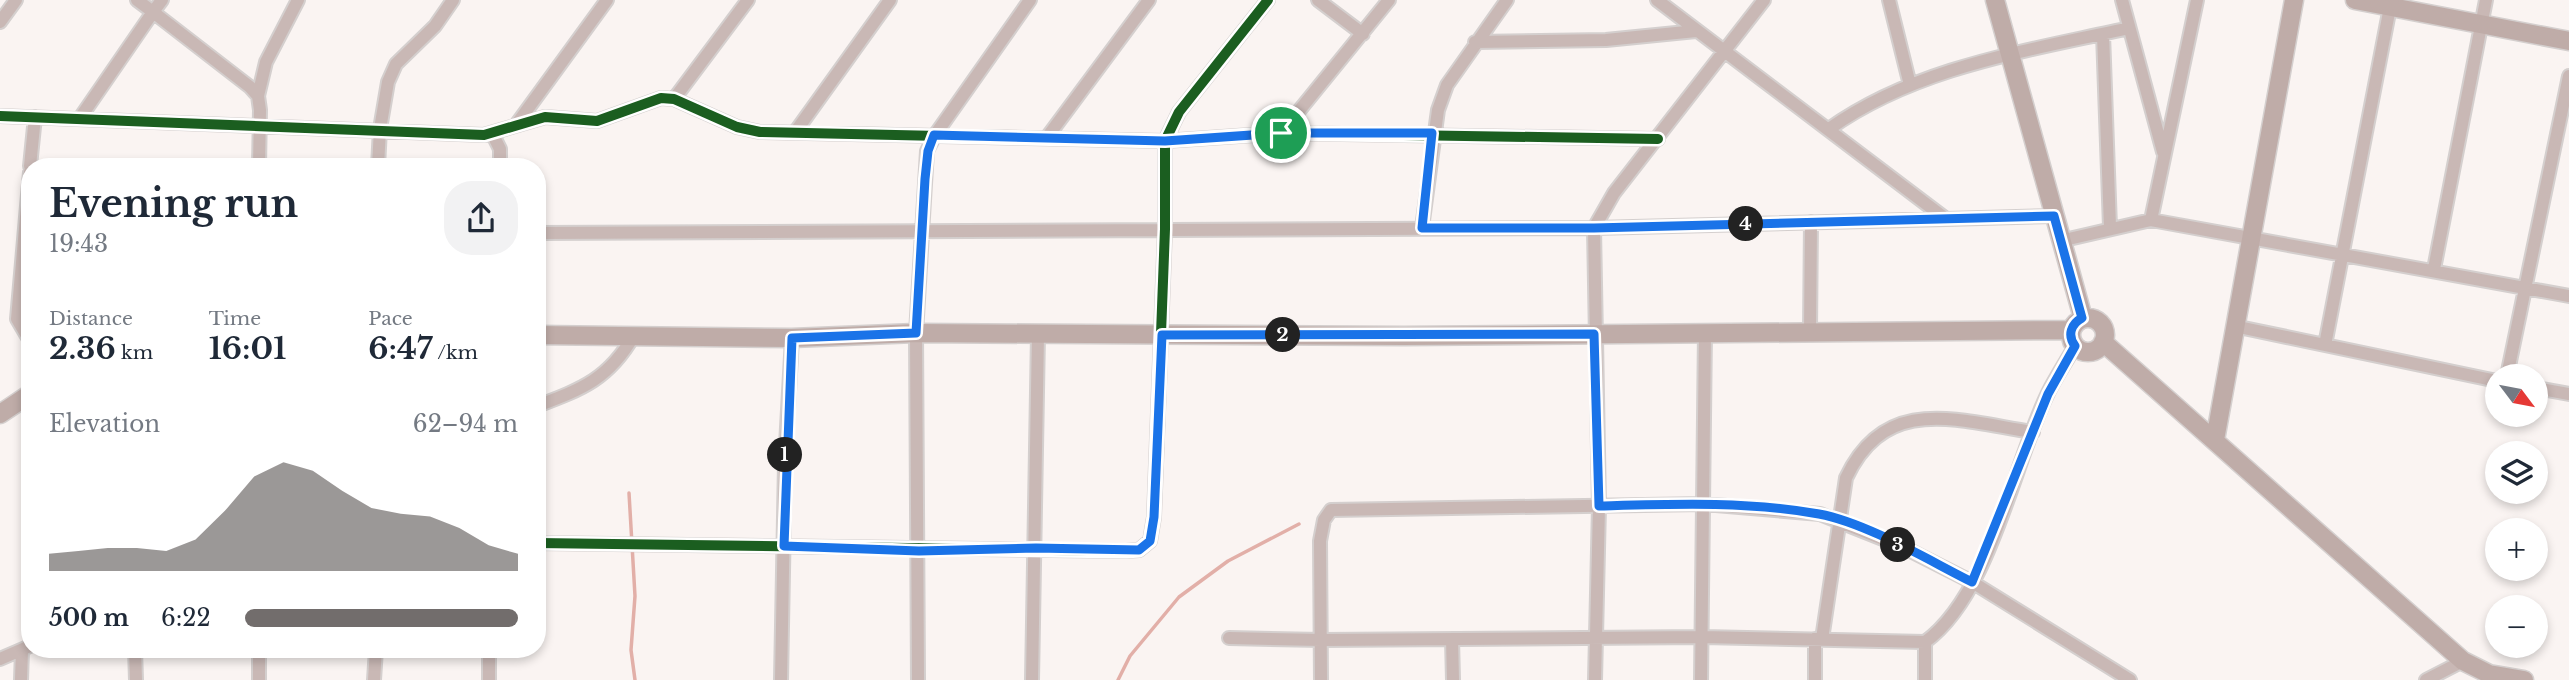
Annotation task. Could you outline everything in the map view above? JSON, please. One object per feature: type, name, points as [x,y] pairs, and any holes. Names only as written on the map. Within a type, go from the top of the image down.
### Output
[{"type":"main road","points":[[546,335],[792,338],[916,333],[1162,335],[1594,334],[1705,331],[2076,332],[2092,318],[2101,323],[2105,332],[2103,342],[2092,351],[2076,332],[2054,216],[1995,0]]},
{"type":"main road","points":[[2215,440],[2249,235],[2294,0]]},
{"type":"main road","points":[[2356,0],[2391,3],[2480,26],[2569,41]]},
{"type":"main road","points":[[2103,342],[2463,662],[2488,677],[2524,680]]},
{"type":"main road","points":[[0,414],[21,401]]},
{"type":"street","points":[[0,22],[16,0]]},
{"type":"street","points":[[137,0],[258,96]]},
{"type":"street","points":[[80,118],[162,0]]},
{"type":"street","points":[[259,158],[258,96],[266,62],[298,0]]},
{"type":"street","points":[[378,158],[388,82],[396,64],[435,26],[453,0]]},
{"type":"street","points":[[516,125],[607,0]]},
{"type":"street","points":[[674,99],[748,0]]},
{"type":"street","points":[[796,131],[890,0]]},
{"type":"street","points":[[918,680],[916,333],[928,151],[934,135],[1030,0]]},
{"type":"street","points":[[1048,136],[1149,0]]},
{"type":"street","points":[[546,543],[784,546],[919,551],[1036,548],[1139,550],[1150,541],[1154,517],[1162,335],[1165,141],[1179,112],[1268,0]]},
{"type":"street","points":[[1318,0],[1363,34]]},
{"type":"street","points":[[1281,133],[1389,0]]},
{"type":"street","points":[[1422,228],[1432,133],[1447,85],[1507,0]]},
{"type":"street","points":[[1657,0],[1724,54],[1829,129],[1946,219]]},
{"type":"street","points":[[1595,680],[1599,506],[1594,228],[1614,193],[1724,54],[1763,0]]},
{"type":"street","points":[[1889,0],[1910,85]]},
{"type":"street","points":[[2122,0],[2165,156]]},
{"type":"street","points":[[2151,220],[2197,0]]},
{"type":"street","points":[[2434,269],[2486,0]]},
{"type":"street","points":[[2325,345],[2391,3]]},
{"type":"street","points":[[1829,129],[1872,101],[1910,85],[2009,54],[2129,28]]},
{"type":"street","points":[[1475,42],[1606,40],[1696,30]]},
{"type":"street","points":[[2103,34],[2110,227]]},
{"type":"street","points":[[2509,364],[2569,76]]},
{"type":"street","points":[[0,116],[493,135],[545,117],[597,121],[661,98],[674,99],[737,127],[760,132],[1048,136],[1165,141],[1281,133],[1432,133],[1658,139]]},
{"type":"street","points":[[31,158],[35,117]]},
{"type":"street","points":[[493,135],[500,149],[500,158]]},
{"type":"street","points":[[546,233],[1594,228],[2054,216]]},
{"type":"street","points":[[2060,241],[2110,227],[2151,220],[2249,235],[2569,296]]},
{"type":"street","points":[[1810,331],[1811,222]]},
{"type":"street","points":[[21,274],[17,319],[21,326]]},
{"type":"street","points":[[2234,327],[2485,378]]},
{"type":"street","points":[[1702,680],[1705,331]]},
{"type":"street","points":[[1229,638],[1322,640],[1703,637],[1925,642],[1945,625],[1972,582],[2076,332]]},
{"type":"street","points":[[1032,680],[1038,334]]},
{"type":"street","points":[[546,403],[588,387],[624,353],[634,335]]},
{"type":"street","points":[[781,680],[792,338]]},
{"type":"street","points":[[2548,390],[2569,394]]},
{"type":"street","points":[[1815,680],[1818,639],[1846,478],[1856,457],[1903,422],[1921,417],[2033,432]]},
{"type":"street","points":[[1321,680],[1320,541],[1324,520],[1331,510],[1704,504],[1820,514],[1840,520],[1972,582],[2130,680]]},
{"type":"street","points":[[1452,639],[1453,680]]},
{"type":"street","points":[[1925,642],[1925,680]]},
{"type":"street","points":[[0,659],[21,650]]},
{"type":"street","points":[[21,680],[24,658]]},
{"type":"street","points":[[135,658],[136,680]]},
{"type":"street","points":[[259,658],[259,680]]},
{"type":"street","points":[[374,680],[375,658]]},
{"type":"street","points":[[489,658],[489,680]]},
{"type":"street","points":[[2426,680],[2463,662]]},
{"type":"waterway","points":[[629,493],[635,596],[631,650],[635,680]]},
{"type":"waterway","points":[[1118,680],[1130,656],[1179,597],[1228,561],[1299,524]]},
{"type":"cycle path","points":[[546,543],[1139,550],[1150,541],[1154,517],[1165,229],[1165,141],[1179,112],[1268,0]]},
{"type":"cycle path","points":[[0,116],[484,135],[545,117],[597,121],[661,98],[674,99],[737,127],[760,132],[1165,141],[1281,133],[1658,139]]},
{"type":"route","points":[[1281,133],[1432,133],[1422,228],[1594,228],[2054,216],[2082,318],[2073,325],[2070,335],[2075,346],[2048,394],[1972,582],[1903,547],[1820,514],[1704,504],[1599,506],[1594,334],[1162,335],[1153,532],[1145,547],[1126,551],[1036,548],[919,551],[784,546],[785,463],[792,338],[916,333],[925,179],[928,151],[934,135],[1165,141],[1281,133]]}]
